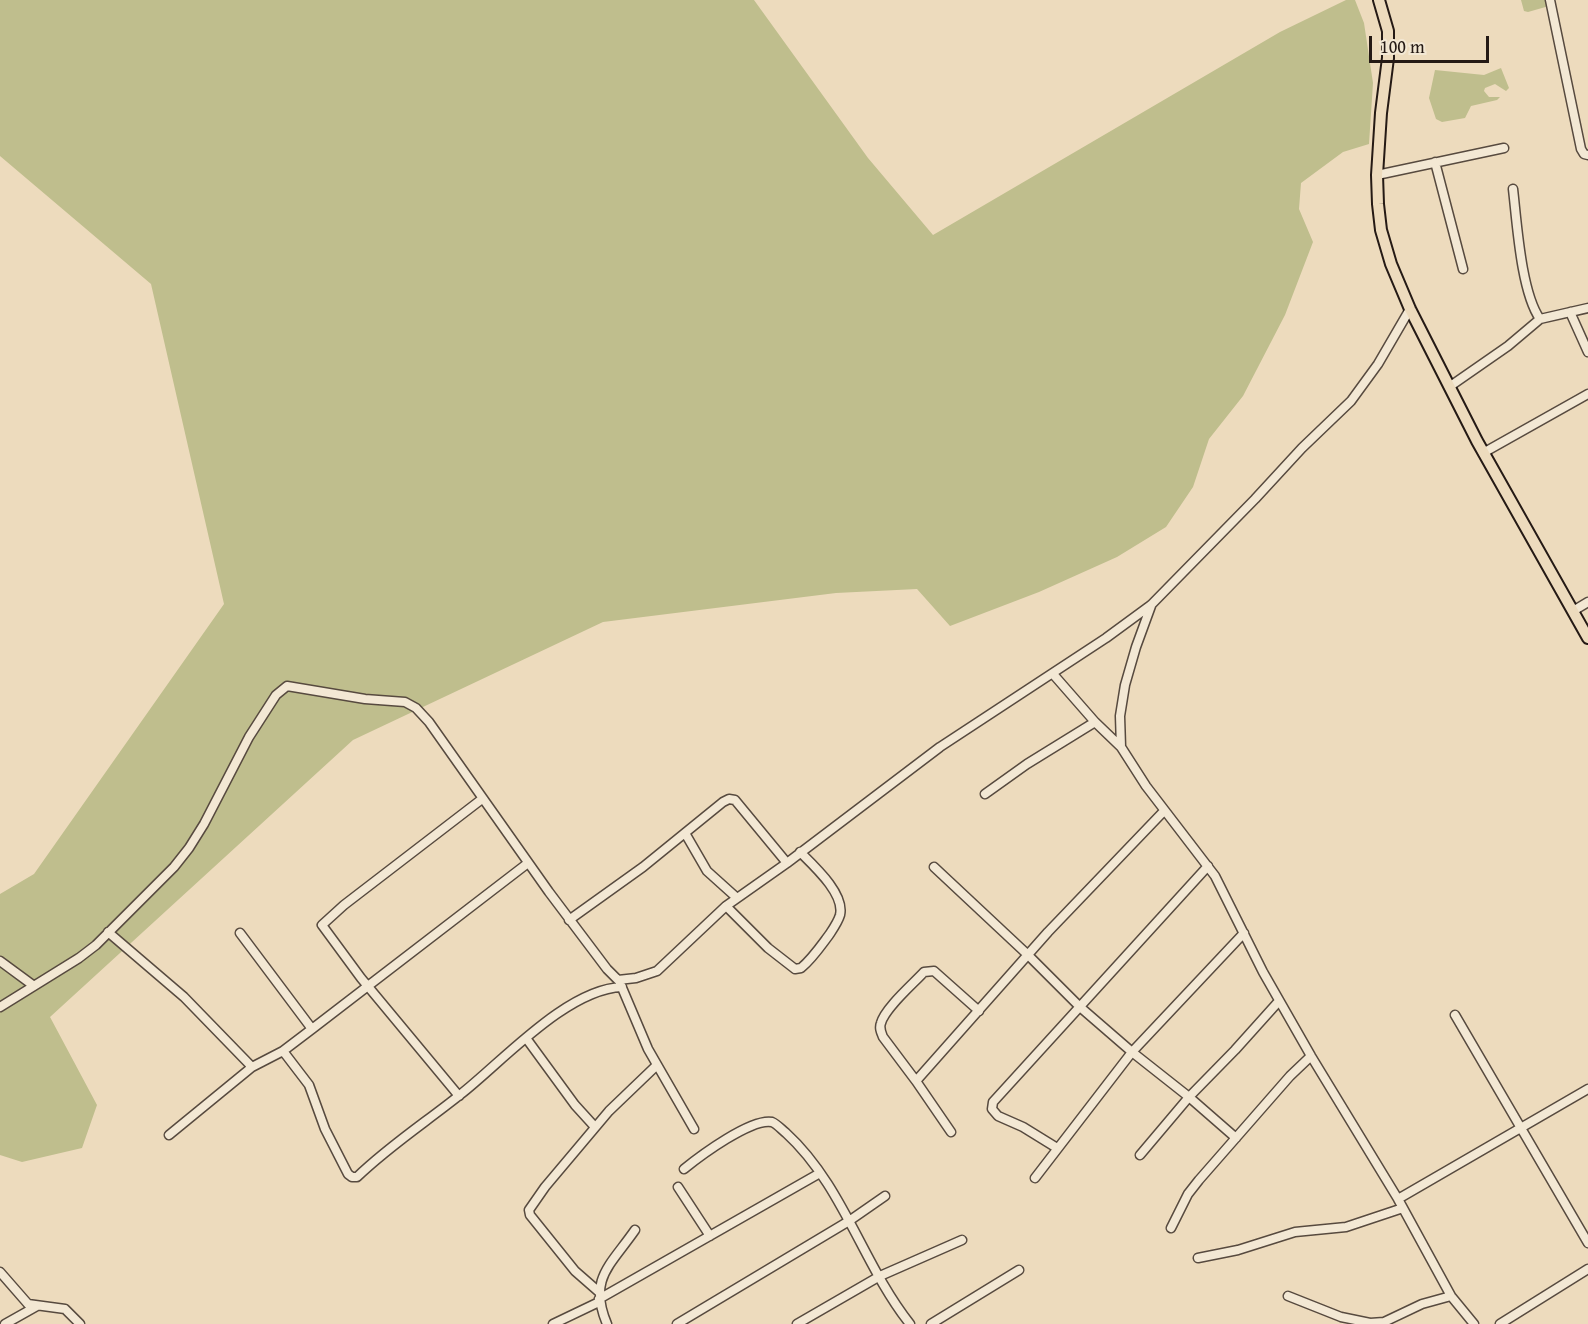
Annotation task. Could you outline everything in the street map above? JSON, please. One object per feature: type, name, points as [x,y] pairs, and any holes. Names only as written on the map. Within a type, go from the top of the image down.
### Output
[{"type":"main road","points":[[1379,0],[1388,31],[1388,40],[1377,175],[1381,230],[1391,264],[1410,309],[1483,453],[1588,638]]},
{"type":"street","points":[[1550,0],[1581,149],[1584,154],[1588,155]]},
{"type":"street","points":[[1377,175],[1504,148]]},
{"type":"street","points":[[1435,162],[1463,269]]},
{"type":"street","points":[[1514,189],[1531,302],[1540,319]]},
{"type":"street","points":[[1449,387],[1508,346],[1540,319],[1588,308]]},
{"type":"street","points":[[283,1051],[306,1079],[336,1152],[348,1174],[357,1177],[384,1151],[459,1096],[526,1038],[573,1004],[597,991],[657,971],[726,906],[787,863],[940,747],[1053,674],[1151,605],[1302,448],[1351,401],[1378,364],[1410,309]]},
{"type":"street","points":[[1570,312],[1588,352]]},
{"type":"street","points":[[1483,453],[1588,394]]},
{"type":"street","points":[[1573,611],[1588,602]]},
{"type":"street","points":[[1121,747],[1120,716],[1125,686],[1151,605]]},
{"type":"street","points":[[1053,674],[1095,722],[1121,747],[1164,811],[1208,866],[1279,1001],[1398,1199],[1451,1296],[1474,1324]]},
{"type":"street","points":[[0,1007],[79,958],[169,872],[189,848],[249,737],[276,695],[287,686],[411,704],[429,722],[569,920],[597,958],[620,983],[657,1065],[694,1129]]},
{"type":"street","points":[[986,794],[1027,764],[1095,722]]},
{"type":"street","points":[[459,1096],[322,927],[323,922],[483,799]]},
{"type":"street","points":[[569,920],[643,867],[723,802],[729,800],[735,800],[787,863]]},
{"type":"street","points":[[916,1081],[1028,955],[1164,811]]},
{"type":"street","points":[[686,833],[707,871],[737,898]]},
{"type":"street","points":[[726,906],[768,948],[795,969],[801,968],[820,948],[833,929],[840,914],[840,903],[834,890],[820,871],[800,852]]},
{"type":"street","points":[[169,1134],[252,1067],[283,1051],[528,863]]},
{"type":"street","points":[[1057,1148],[1023,1127],[998,1116],[992,1109],[993,1102],[1208,866]]},
{"type":"street","points":[[934,867],[1080,1007],[1132,1052],[1189,1096],[1236,1138]]},
{"type":"street","points":[[108,932],[184,997],[252,1067]]},
{"type":"street","points":[[240,933],[312,1029]]},
{"type":"street","points":[[1035,1178],[1132,1052],[1244,933]]},
{"type":"street","points":[[0,961],[34,986]]},
{"type":"street","points":[[951,1132],[883,1037],[880,1029],[881,1023],[890,1009],[924,972],[929,971],[934,971],[979,1011]]},
{"type":"street","points":[[1140,1155],[1189,1096],[1279,1001]]},
{"type":"street","points":[[1455,1015],[1588,1243]]},
{"type":"street","points":[[526,1038],[579,1110],[595,1127]]},
{"type":"street","points":[[1171,1228],[1188,1194],[1290,1076],[1311,1056]]},
{"type":"street","points":[[607,1324],[599,1298],[530,1215],[530,1210],[545,1187],[609,1111],[657,1065]]},
{"type":"street","points":[[1398,1199],[1588,1089]]},
{"type":"street","points":[[684,1169],[706,1151],[743,1130],[769,1122],[775,1123],[798,1144],[820,1173],[879,1276],[910,1324]]},
{"type":"street","points":[[553,1324],[820,1173]]},
{"type":"street","points":[[678,1187],[710,1236]]},
{"type":"street","points":[[677,1324],[849,1221],[885,1196]]},
{"type":"street","points":[[1198,1258],[1238,1250],[1295,1232],[1346,1227],[1403,1208]]},
{"type":"street","points":[[599,1298],[604,1273],[634,1230]]},
{"type":"street","points":[[797,1324],[879,1276],[962,1240]]},
{"type":"street","points":[[1500,1324],[1588,1269]]},
{"type":"street","points":[[931,1324],[1019,1270]]},
{"type":"street","points":[[0,1272],[28,1304],[65,1309],[80,1324]]},
{"type":"street","points":[[1288,1296],[1341,1317],[1370,1323],[1384,1322],[1422,1304],[1451,1296]]},
{"type":"street","points":[[5,1324],[38,1306]]},
{"type":"shaded area","points":[[0,0],[754,0],[868,158],[933,235],[1280,32],[1346,0],[1355,0],[1364,23],[1373,83],[1369,144],[1343,152],[1301,183],[1299,209],[1313,242],[1285,315],[1243,396],[1209,439],[1193,487],[1166,527],[1117,557],[1039,592],[950,626],[917,589],[836,593],[603,622],[353,740],[50,1017],[97,1105],[82,1148],[22,1162],[0,1155],[0,894],[34,874],[224,604],[151,284],[0,156]]},
{"type":"shaded area","points":[[1521,0],[1548,0],[1549,6],[1528,12],[1524,11]]},
{"type":"shaded area","points":[[1501,68],[1509,88],[1506,91],[1495,84],[1485,88],[1484,91],[1489,97],[1500,97],[1497,100],[1471,106],[1465,118],[1442,122],[1436,119],[1429,98],[1435,70],[1484,75]]}]
